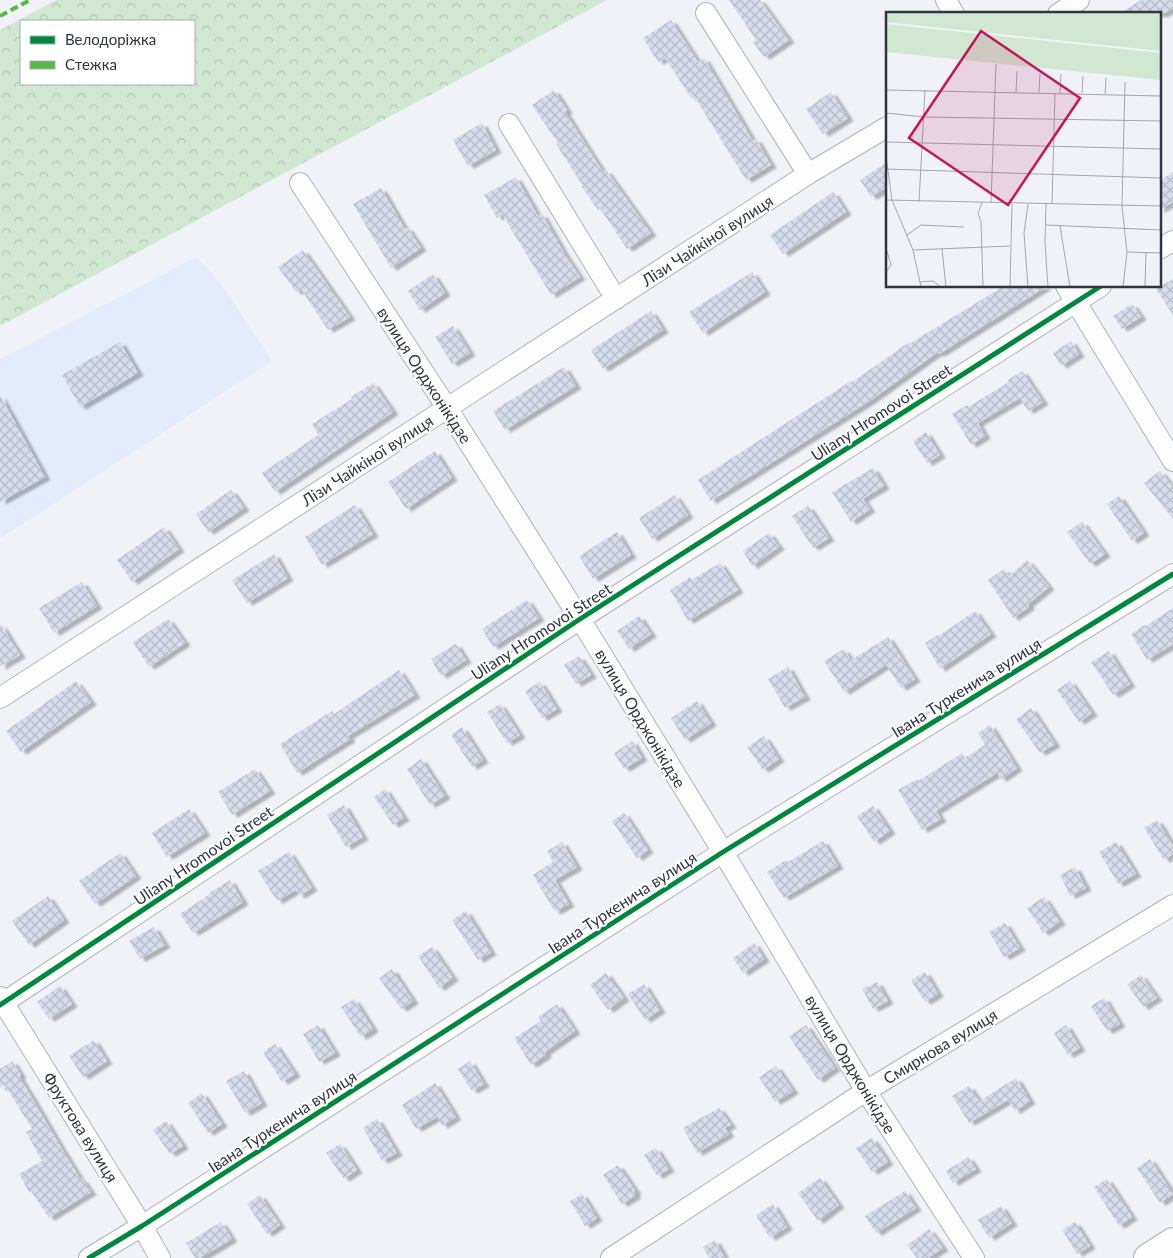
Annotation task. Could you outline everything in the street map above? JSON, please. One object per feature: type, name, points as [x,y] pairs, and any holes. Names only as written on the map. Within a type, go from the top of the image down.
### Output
[{"type":"street","points":[[946,0],[953,12]]},
{"type":"street","points":[[1061,12],[1079,0]]},
{"type":"street","points":[[706,13],[808,174]]},
{"type":"street","points":[[509,124],[616,299]]},
{"type":"street","name":"Лізи Чайкіної вулиця","points":[[0,698],[808,174],[886,128]]},
{"type":"street","name":"вулиця Орджонікідзе","points":[[300,183],[447,408],[580,619],[724,852],[866,1091],[974,1258]]},
{"type":"street","points":[[1160,248],[1173,240]]},
{"type":"street","name":"Uliany Hromovoi Street","points":[[1,1002],[1071,294],[1094,288]]},
{"type":"street","points":[[1071,294],[1173,462]]},
{"type":"street","name":"Івана Туркенича вулиця","points":[[89,1258],[142,1226],[724,852],[1173,574]]},
{"type":"street","name":"Смирнова вулиця","points":[[611,1258],[866,1091],[1173,905]]},
{"type":"street","name":"Фруктова вулиця","points":[[1,1002],[142,1226],[160,1258]]},
{"type":"street","points":[[1148,1258],[1173,1242]]},
{"type":"shaded area","points":[[197,257],[220,282],[272,361],[0,539],[0,359]]},
{"type":"green space","points":[[56,0],[607,0],[0,326],[0,30]]},
{"type":"building","points":[[729,0],[760,0],[789,40],[764,57],[753,42],[756,40]]},
{"type":"building","points":[[1141,0],[1173,0],[1173,8],[1163,14],[1160,14],[1160,12],[1122,12]]},
{"type":"building","points":[[671,20],[698,62],[704,58],[753,141],[756,139],[771,165],[746,180],[694,96],[691,98],[665,58],[658,62],[643,38]]},
{"type":"building","points":[[554,90],[567,110],[565,112],[603,172],[606,170],[651,233],[627,249],[600,208],[598,210],[582,187],[556,144],[558,143],[532,105]]},
{"type":"building","points":[[831,92],[848,118],[823,134],[806,109]]},
{"type":"building","points":[[482,123],[496,150],[468,166],[453,140]]},
{"type":"building","points":[[886,163],[886,188],[871,197],[860,180]]},
{"type":"building","points":[[1173,172],[1173,202],[1160,209],[1160,180]]},
{"type":"building","points":[[516,177],[538,216],[542,214],[580,277],[551,295],[502,214],[497,218],[484,195]]},
{"type":"building","points":[[381,188],[405,229],[407,227],[421,248],[391,268],[353,204]]},
{"type":"building","points":[[833,192],[846,212],[783,254],[770,235]]},
{"type":"building","points":[[303,250],[350,317],[328,330],[301,289],[296,292],[278,267]]},
{"type":"building","points":[[752,272],[765,292],[703,333],[689,312]]},
{"type":"building","points":[[433,274],[445,293],[420,310],[408,291]]},
{"type":"building","points":[[1173,279],[1173,315],[1156,289]]},
{"type":"building","points":[[1001,288],[1044,288],[939,354],[938,352],[871,400],[711,501],[698,480],[909,344]]},
{"type":"building","points":[[1132,304],[1141,317],[1122,329],[1113,316]]},
{"type":"building","points":[[651,311],[663,330],[603,369],[591,350]]},
{"type":"building","points":[[453,326],[470,353],[452,364],[435,337]]},
{"type":"building","points":[[1071,341],[1079,354],[1061,366],[1053,353]]},
{"type":"building","points":[[120,342],[138,373],[80,407],[62,375]]},
{"type":"building","points":[[564,367],[576,386],[505,430],[493,411]]},
{"type":"building","points":[[1022,371],[1043,402],[1028,411],[1020,398],[978,423],[985,436],[971,445],[952,414],[967,405],[968,407],[1009,382],[1008,380]]},
{"type":"building","points":[[373,383],[393,412],[275,492],[262,473],[318,435],[312,424],[352,399],[351,397]]},
{"type":"building","points":[[0,395],[45,477],[0,502]]},
{"type":"building","points":[[926,432],[940,455],[927,463],[913,441]]},
{"type":"building","points":[[435,451],[452,478],[406,509],[388,482]]},
{"type":"building","points":[[873,468],[884,486],[863,499],[870,509],[851,522],[832,492]]},
{"type":"building","points":[[1160,471],[1173,487],[1173,519],[1144,483]]},
{"type":"building","points":[[231,490],[244,508],[208,532],[196,514]]},
{"type":"building","points":[[675,495],[688,515],[652,539],[639,518]]},
{"type":"building","points":[[1119,496],[1144,533],[1132,541],[1107,504]]},
{"type":"building","points":[[355,505],[373,534],[322,565],[305,537]]},
{"type":"building","points":[[808,506],[829,538],[813,548],[792,516]]},
{"type":"building","points":[[1082,522],[1105,554],[1090,564],[1067,532]]},
{"type":"building","points":[[164,527],[179,549],[132,582],[117,560]]},
{"type":"building","points":[[617,532],[631,555],[593,579],[579,556]]},
{"type":"building","points":[[769,533],[779,547],[752,566],[743,551]]},
{"type":"building","points":[[274,554],[288,578],[247,603],[232,580]]},
{"type":"building","points":[[1027,560],[1049,587],[1028,604],[1029,607],[1013,618],[988,580],[1004,569],[1009,576]]},
{"type":"building","points":[[720,563],[738,590],[688,621],[670,590],[690,577],[691,580]]},
{"type":"building","points":[[82,582],[97,606],[54,633],[39,608]]},
{"type":"building","points":[[527,600],[539,618],[493,647],[482,629]]},
{"type":"building","points":[[1173,608],[1173,644],[1147,660],[1131,634]]},
{"type":"building","points":[[975,611],[991,634],[940,669],[925,643]]},
{"type":"building","points":[[639,616],[651,634],[629,649],[617,631]]},
{"type":"building","points":[[168,619],[185,643],[149,667],[133,642]]},
{"type":"building","points":[[0,623],[20,655],[0,667]]},
{"type":"building","points":[[888,637],[915,679],[901,688],[886,665],[844,692],[824,661],[844,649],[851,660]]},
{"type":"building","points":[[456,644],[466,660],[441,676],[431,659]]},
{"type":"building","points":[[1109,651],[1130,684],[1113,695],[1091,662]]},
{"type":"building","points":[[579,656],[591,675],[576,684],[564,665]]},
{"type":"building","points":[[788,667],[805,697],[785,708],[768,679]]},
{"type":"building","points":[[399,670],[415,695],[348,736],[350,739],[297,773],[280,744],[332,711],[334,714]]},
{"type":"building","points":[[76,681],[91,702],[21,752],[6,731]]},
{"type":"building","points":[[1070,681],[1092,713],[1079,722],[1057,690]]},
{"type":"building","points":[[540,682],[557,709],[542,718],[525,691]]},
{"type":"building","points":[[697,701],[711,723],[685,740],[671,718]]},
{"type":"building","points":[[500,704],[520,735],[507,743],[487,712]]},
{"type":"building","points":[[1031,708],[1055,744],[1040,753],[1016,719]]},
{"type":"building","points":[[990,725],[1017,768],[1001,779],[997,773],[936,811],[941,819],[922,830],[898,790],[917,779],[918,781],[962,753],[965,758],[985,745],[978,733]]},
{"type":"building","points":[[462,727],[483,760],[472,767],[451,735]]},
{"type":"building","points":[[764,736],[779,759],[763,770],[747,747]]},
{"type":"building","points":[[632,741],[642,758],[624,769],[614,753]]},
{"type":"building","points":[[421,759],[445,796],[430,805],[407,769]]},
{"type":"building","points":[[255,769],[270,791],[232,815],[218,792]]},
{"type":"building","points":[[385,789],[404,818],[393,825],[374,797]]},
{"type":"building","points":[[344,805],[363,837],[346,847],[327,815]]},
{"type":"building","points":[[873,806],[890,831],[874,842],[857,816]]},
{"type":"building","points":[[189,809],[205,833],[167,857],[152,833]]},
{"type":"building","points":[[624,813],[648,850],[637,858],[612,821]]},
{"type":"building","points":[[1157,820],[1173,846],[1173,854],[1164,860],[1144,828]]},
{"type":"building","points":[[823,841],[838,866],[784,898],[767,872]]},
{"type":"building","points":[[562,842],[577,867],[555,880],[569,904],[555,912],[533,875],[553,862],[547,851]]},
{"type":"building","points":[[1116,842],[1136,874],[1118,884],[1099,852]]},
{"type":"building","points":[[289,852],[312,888],[299,896],[296,890],[277,901],[258,871]]},
{"type":"building","points":[[120,853],[136,876],[95,904],[79,881]]},
{"type":"building","points":[[1075,867],[1086,888],[1070,896],[1060,875]]},
{"type":"building","points":[[230,880],[243,902],[193,933],[180,914]]},
{"type":"building","points":[[48,896],[64,920],[29,945],[12,921]]},
{"type":"building","points":[[1044,897],[1060,922],[1043,933],[1027,908]]},
{"type":"building","points":[[466,911],[491,952],[478,960],[452,920]]},
{"type":"building","points":[[1005,923],[1020,948],[1004,957],[989,932]]},
{"type":"building","points":[[154,927],[165,945],[140,959],[129,941]]},
{"type":"building","points":[[754,943],[764,959],[743,973],[733,958]]},
{"type":"building","points":[[432,947],[453,978],[439,988],[418,956]]},
{"type":"building","points":[[392,969],[413,1001],[401,1009],[379,978]]},
{"type":"building","points":[[925,972],[938,994],[925,1002],[911,980]]},
{"type":"building","points":[[606,973],[624,998],[608,1010],[590,985]]},
{"type":"building","points":[[1141,975],[1157,998],[1143,1007],[1127,984]]},
{"type":"building","points":[[877,982],[888,1001],[873,1009],[862,989]]},
{"type":"building","points":[[644,984],[660,1010],[645,1020],[628,994]]},
{"type":"building","points":[[60,986],[72,1004],[49,1019],[37,1002]]},
{"type":"building","points":[[1104,998],[1120,1024],[1107,1031],[1091,1006]]},
{"type":"building","points":[[354,999],[373,1029],[361,1037],[341,1007]]},
{"type":"building","points":[[557,1004],[575,1031],[545,1052],[546,1055],[531,1065],[514,1038],[541,1021],[538,1017]]},
{"type":"building","points":[[318,1025],[335,1053],[319,1062],[303,1034]]},
{"type":"building","points":[[806,1025],[835,1068],[818,1080],[789,1036]]},
{"type":"building","points":[[1066,1025],[1080,1048],[1068,1055],[1054,1033]]},
{"type":"building","points":[[94,1040],[107,1061],[83,1077],[69,1056]]},
{"type":"building","points":[[275,1044],[295,1074],[282,1082],[263,1052]]},
{"type":"building","points":[[12,1061],[62,1149],[81,1180],[91,1192],[49,1218],[31,1191],[29,1192],[19,1174],[42,1161],[26,1132],[32,1129],[5,1085],[0,1088],[0,1069]]},
{"type":"building","points":[[470,1061],[484,1084],[472,1091],[458,1069]]},
{"type":"building","points":[[776,1066],[793,1091],[775,1102],[759,1077]]},
{"type":"building","points":[[244,1071],[262,1103],[245,1113],[226,1081]]},
{"type":"building","points":[[1016,1078],[1030,1101],[1015,1111],[1008,1100],[969,1123],[952,1096],[969,1086],[979,1101]]},
{"type":"building","points":[[435,1083],[456,1117],[442,1126],[437,1117],[416,1129],[402,1105]]},
{"type":"building","points":[[202,1093],[222,1124],[208,1133],[188,1103]]},
{"type":"building","points":[[719,1108],[731,1125],[725,1128],[729,1134],[697,1153],[683,1128]]},
{"type":"building","points":[[377,1119],[397,1153],[382,1161],[363,1128]]},
{"type":"building","points":[[166,1121],[183,1146],[170,1154],[153,1130]]},
{"type":"building","points":[[872,1138],[888,1162],[872,1172],[856,1148]]},
{"type":"building","points":[[340,1144],[357,1170],[344,1179],[326,1153]]},
{"type":"building","points":[[656,1148],[669,1169],[657,1176],[644,1155]]},
{"type":"building","points":[[968,1157],[976,1169],[953,1183],[946,1171]]},
{"type":"building","points":[[1150,1159],[1173,1194],[1160,1203],[1137,1168]]},
{"type":"building","points":[[618,1165],[635,1190],[635,1196],[622,1204],[603,1175]]},
{"type":"building","points":[[820,1178],[839,1205],[818,1221],[798,1193]]},
{"type":"building","points":[[1107,1179],[1132,1217],[1119,1226],[1094,1187]]},
{"type":"building","points":[[905,1191],[916,1208],[876,1233],[865,1216]]},
{"type":"building","points":[[582,1194],[597,1218],[585,1226],[570,1201]]},
{"type":"building","points":[[260,1195],[280,1225],[267,1234],[247,1204]]},
{"type":"building","points":[[773,1204],[787,1227],[770,1238],[756,1215]]},
{"type":"building","points":[[1001,1206],[1012,1223],[989,1238],[978,1220]]},
{"type":"building","points":[[221,1222],[232,1239],[200,1258],[195,1258],[186,1243]]},
{"type":"building","points":[[1075,1222],[1090,1246],[1077,1254],[1062,1230]]},
{"type":"building","points":[[929,1229],[943,1248],[928,1258],[917,1258],[907,1245]]},
{"type":"building","points":[[715,1240],[725,1258],[709,1258],[703,1247]]},
{"type":"marked path","points":[[0,16],[30,0]]},
{"type":"cycle path","points":[[0,1005],[580,619],[1098,288]]},
{"type":"cycle path","points":[[89,1258],[142,1226],[723,852],[1173,574]]}]
